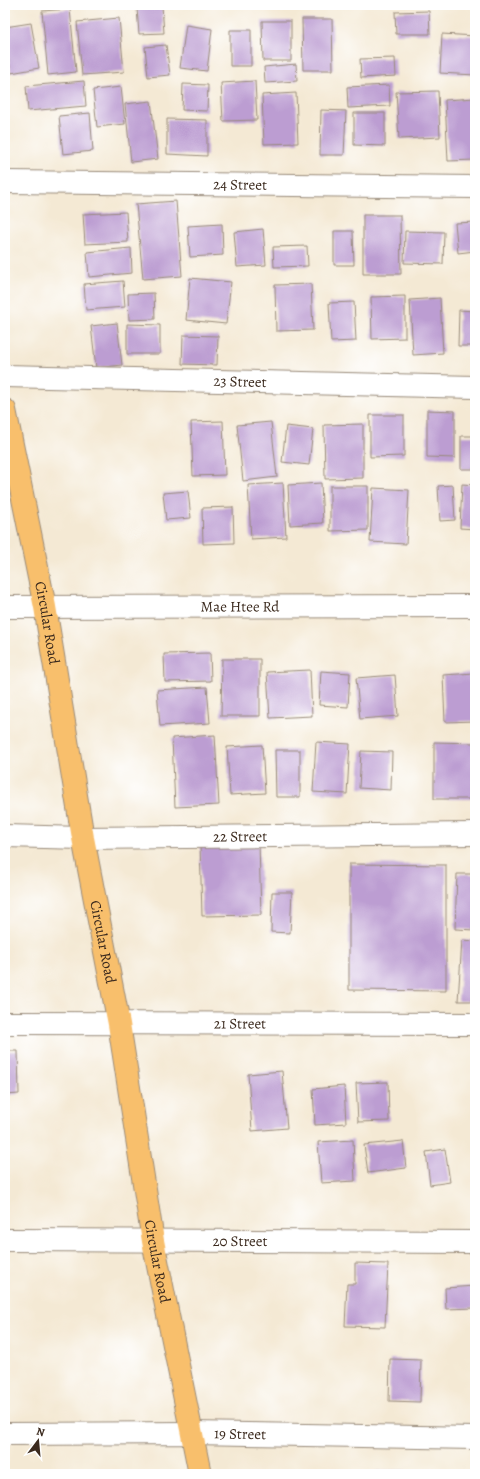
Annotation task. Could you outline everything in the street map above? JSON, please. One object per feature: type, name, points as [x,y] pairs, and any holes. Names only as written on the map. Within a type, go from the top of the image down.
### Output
[{"type":"main road","name":"Circular Road","points":[[5,410],[45,607],[83,838],[119,1024],[153,1240],[193,1433],[200,1474]]},
{"type":"street","name":"24 Street","points":[[5,182],[475,187]]},
{"type":"street","name":"23 Street","points":[[5,376],[475,388]]},
{"type":"street","name":"Mae Htee Rd","points":[[5,607],[475,606]]},
{"type":"street","name":"22 Street","points":[[5,836],[83,838],[475,834]]},
{"type":"street","name":"21 Street","points":[[5,1023],[475,1024]]},
{"type":"street","name":"20 Street","points":[[5,1240],[475,1242]]},
{"type":"street","name":"19 Street","points":[[5,1434],[193,1433],[475,1438]]},
{"type":"building","points":[[162,6],[164,33],[139,34],[137,8]]},
{"type":"building","points":[[70,9],[76,72],[48,75],[42,11]]},
{"type":"building","points":[[429,11],[430,34],[396,34],[395,12]]},
{"type":"building","points":[[119,18],[124,72],[82,75],[77,22]]},
{"type":"building","points":[[302,19],[332,19],[333,70],[303,70]]},
{"type":"building","points":[[262,21],[291,21],[291,61],[263,61]]},
{"type":"building","points":[[31,23],[39,68],[11,73],[5,39],[5,27]]},
{"type":"building","points":[[186,25],[212,29],[207,71],[180,68]]},
{"type":"building","points":[[230,30],[251,30],[251,66],[230,66]]},
{"type":"building","points":[[442,34],[475,36],[475,75],[440,73]]},
{"type":"building","points":[[166,45],[170,75],[148,77],[145,47]]},
{"type":"building","points":[[395,58],[396,76],[361,78],[360,59]]},
{"type":"building","points":[[296,64],[297,81],[265,83],[264,67]]},
{"type":"building","points":[[84,81],[86,106],[28,111],[26,86]]},
{"type":"building","points":[[255,81],[257,120],[223,121],[221,83]]},
{"type":"building","points":[[183,84],[208,85],[207,111],[182,110]]},
{"type":"building","points":[[389,85],[390,106],[348,108],[347,87]]},
{"type":"building","points":[[121,87],[125,124],[97,127],[93,90]]},
{"type":"building","points":[[438,91],[440,137],[399,139],[396,92]]},
{"type":"building","points":[[296,93],[298,143],[264,144],[262,95]]},
{"type":"building","points":[[475,98],[475,160],[448,161],[445,100]]},
{"type":"building","points":[[151,101],[158,159],[131,162],[125,104]]},
{"type":"building","points":[[321,110],[346,111],[344,155],[320,155]]},
{"type":"building","points":[[90,113],[93,151],[63,154],[59,116]]},
{"type":"building","points":[[354,113],[385,113],[385,146],[354,145]]},
{"type":"building","points":[[167,119],[207,120],[207,156],[167,154]]},
{"type":"building","points":[[176,201],[182,276],[143,279],[136,204]]},
{"type":"building","points":[[126,212],[128,242],[85,244],[83,214]]},
{"type":"building","points":[[363,215],[400,215],[401,274],[363,274]]},
{"type":"building","points":[[475,222],[475,251],[458,253],[455,223]]},
{"type":"building","points":[[222,224],[223,255],[190,257],[188,226]]},
{"type":"building","points":[[263,229],[266,265],[237,267],[234,232]]},
{"type":"building","points":[[334,231],[353,231],[354,265],[334,265]]},
{"type":"building","points":[[405,231],[444,232],[443,264],[404,263]]},
{"type":"building","points":[[307,246],[308,266],[274,267],[273,247]]},
{"type":"building","points":[[131,248],[132,273],[89,277],[87,252]]},
{"type":"building","points":[[190,278],[231,282],[226,324],[186,320]]},
{"type":"building","points":[[123,281],[125,307],[86,310],[84,284]]},
{"type":"building","points":[[311,284],[313,330],[276,331],[275,285]]},
{"type":"building","points":[[154,293],[155,319],[129,320],[128,294]]},
{"type":"building","points":[[405,296],[405,338],[372,339],[371,297]]},
{"type":"building","points":[[440,298],[443,353],[413,355],[410,300]]},
{"type":"building","points":[[354,302],[356,341],[331,342],[329,303]]},
{"type":"building","points":[[459,310],[475,311],[475,346],[458,346]]},
{"type":"building","points":[[117,323],[122,365],[96,368],[91,326]]},
{"type":"building","points":[[127,324],[160,325],[160,354],[127,354]]},
{"type":"building","points":[[183,335],[218,336],[217,365],[182,364]]},
{"type":"building","points":[[427,410],[455,411],[455,458],[427,457]]},
{"type":"building","points":[[370,415],[404,415],[404,456],[370,457]]},
{"type":"building","points":[[223,421],[225,475],[193,476],[191,422]]},
{"type":"building","points":[[271,422],[277,477],[243,481],[237,425]]},
{"type":"building","points":[[363,424],[363,478],[325,479],[324,425]]},
{"type":"building","points":[[286,426],[313,429],[309,465],[282,462]]},
{"type":"building","points":[[461,436],[475,436],[475,469],[461,469]]},
{"type":"building","points":[[283,483],[286,537],[251,539],[248,485]]},
{"type":"building","points":[[321,483],[323,523],[290,525],[288,485]]},
{"type":"building","points":[[462,484],[475,485],[475,529],[460,528]]},
{"type":"building","points":[[453,485],[455,520],[440,521],[438,486]]},
{"type":"building","points":[[330,486],[368,486],[368,530],[330,531]]},
{"type":"building","points":[[373,488],[409,490],[406,544],[370,542]]},
{"type":"building","points":[[188,491],[191,518],[166,520],[163,493]]},
{"type":"building","points":[[233,507],[234,543],[203,544],[202,508]]},
{"type":"building","points":[[210,653],[211,681],[165,682],[164,654]]},
{"type":"building","points":[[222,659],[260,659],[260,716],[221,716]]},
{"type":"building","points":[[310,670],[312,716],[270,718],[267,672]]},
{"type":"building","points":[[321,671],[350,673],[348,707],[319,705]]},
{"type":"building","points":[[475,673],[475,721],[445,722],[443,675]]},
{"type":"building","points":[[395,675],[398,716],[360,719],[356,678]]},
{"type":"building","points":[[207,687],[210,723],[160,726],[157,690]]},
{"type":"building","points":[[215,735],[219,805],[175,807],[172,738]]},
{"type":"building","points":[[316,742],[350,744],[347,794],[313,792]]},
{"type":"building","points":[[434,742],[475,743],[475,799],[434,799]]},
{"type":"building","points":[[262,745],[265,793],[230,795],[227,747]]},
{"type":"building","points":[[275,750],[300,750],[300,797],[276,797]]},
{"type":"building","points":[[361,751],[392,752],[391,790],[359,788]]},
{"type":"building","points":[[259,843],[261,915],[202,916],[200,844]]},
{"type":"building","points":[[349,864],[446,865],[446,991],[349,990]]},
{"type":"building","points":[[457,874],[475,874],[475,930],[455,929]]},
{"type":"building","points":[[272,892],[292,892],[290,933],[271,932]]},
{"type":"building","points":[[462,940],[475,941],[475,1001],[458,1001]]},
{"type":"building","points":[[5,1051],[18,1051],[19,1094],[5,1095]]},
{"type":"building","points":[[282,1071],[287,1128],[252,1131],[248,1074]]},
{"type":"building","points":[[388,1082],[389,1121],[358,1122],[356,1083]]},
{"type":"building","points":[[344,1086],[346,1123],[315,1125],[313,1089]]},
{"type":"building","points":[[353,1140],[355,1181],[321,1183],[318,1142]]},
{"type":"building","points":[[403,1141],[406,1168],[368,1173],[364,1145]]},
{"type":"building","points":[[445,1149],[450,1182],[430,1185],[426,1152]]},
{"type":"building","points":[[355,1263],[388,1264],[385,1327],[345,1326],[347,1284],[355,1284]]},
{"type":"building","points":[[475,1286],[475,1308],[446,1309],[445,1288]]},
{"type":"building","points":[[390,1359],[421,1360],[420,1402],[389,1401]]},
{"type":"building","points":[[406,1470],[406,1474],[377,1474],[376,1471]]}]
